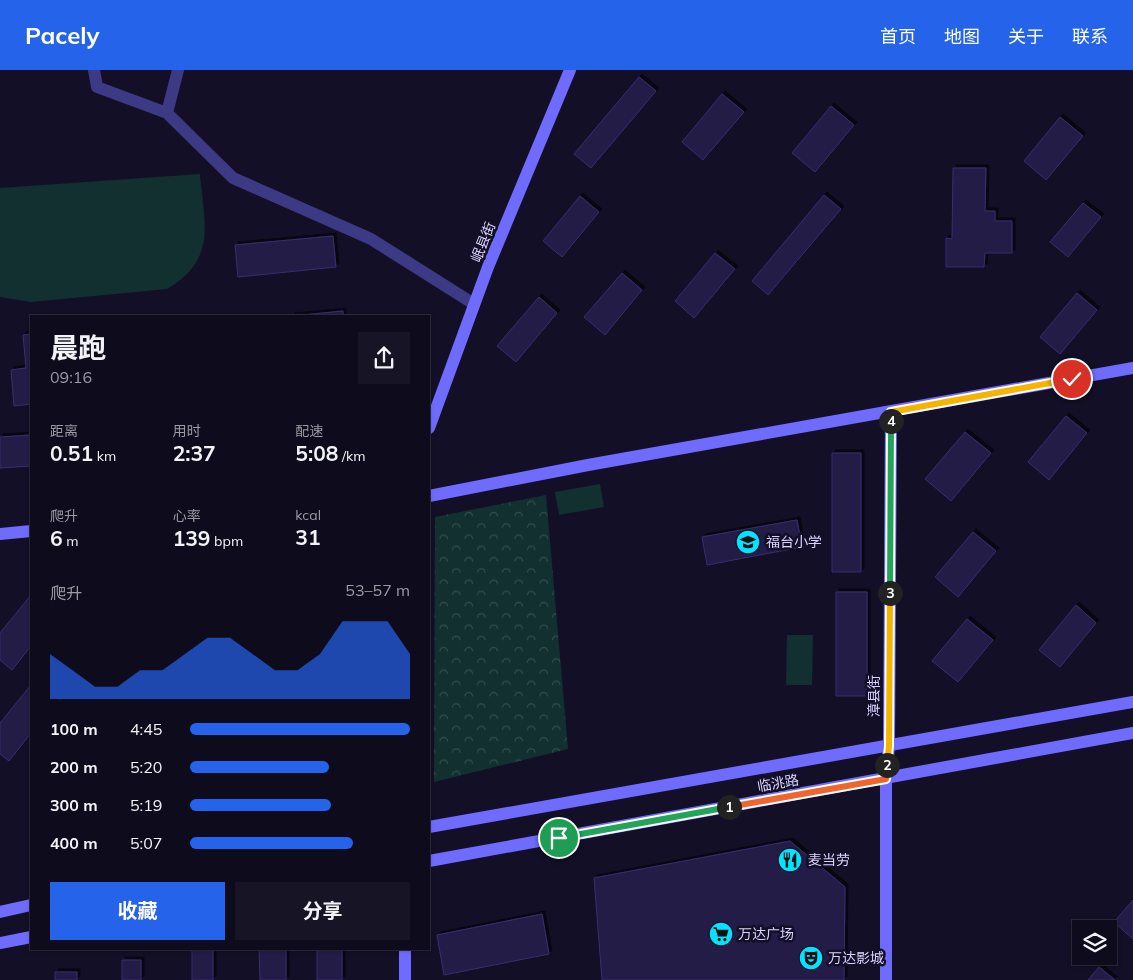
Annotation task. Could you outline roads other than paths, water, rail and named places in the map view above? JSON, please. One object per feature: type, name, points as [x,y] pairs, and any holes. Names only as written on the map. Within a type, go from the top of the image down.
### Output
[{"type":"street","points":[[94,70],[98,87],[167,113],[233,178],[371,239],[474,304]]},
{"type":"street","points":[[167,113],[178,70]]},
{"type":"street","name":"岷县街","points":[[430,425],[474,304],[570,70]]},
{"type":"street","points":[[430,496],[588,465],[1133,368]]},
{"type":"street","name":"漳县街","points":[[886,980],[886,779],[889,746],[891,412]]},
{"type":"street","points":[[0,534],[30,532]]},
{"type":"street","name":"临洮路","points":[[430,827],[1133,702]]},
{"type":"street","name":"临洮路","points":[[430,861],[1133,733]]},
{"type":"street","points":[[0,912],[30,905]]},
{"type":"street","points":[[0,943],[30,937]]},
{"type":"street","points":[[405,950],[406,980]]},
{"type":"place","name":"福台小学","points":[[748,542]]},
{"type":"place","name":"麦当劳","points":[[790,860]]},
{"type":"place","name":"万达广场","points":[[721,934]]},
{"type":"place","name":"万达影城","points":[[811,958]]}]
